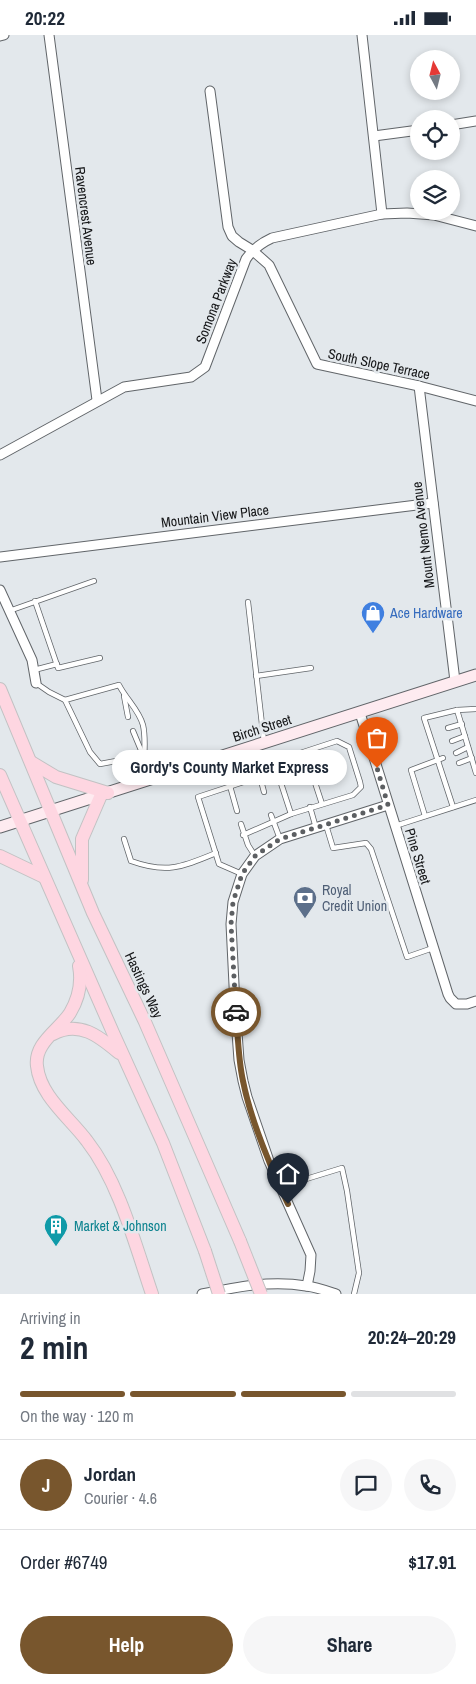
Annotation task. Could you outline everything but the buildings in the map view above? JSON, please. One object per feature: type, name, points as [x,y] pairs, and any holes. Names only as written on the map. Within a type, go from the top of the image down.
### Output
[{"type":"main road","name":"Birch Street","points":[[0,827],[476,675]]},
{"type":"main road","name":"Hastings Way","points":[[0,689],[50,811],[240,1241],[261,1294]]},
{"type":"main road","points":[[31,762],[56,777],[104,794],[82,839],[82,885]]},
{"type":"main road","points":[[0,775],[163,1143],[205,1251],[219,1294]]},
{"type":"main road","points":[[0,856],[44,877]]},
{"type":"main road","points":[[77,952],[81,984],[69,1014],[40,1048],[37,1066],[43,1086],[88,1141],[103,1164],[116,1193],[152,1294]]},
{"type":"main road","points":[[53,1034],[62,1029],[88,1031],[100,1036],[123,1056]]},
{"type":"street","points":[[0,36],[4,35]]},
{"type":"street","name":"Ravencrest Avenue","points":[[49,35],[96,400]]},
{"type":"street","points":[[362,35],[382,215]]},
{"type":"street","points":[[210,91],[228,227],[232,236],[252,251]]},
{"type":"street","points":[[460,124],[476,121]]},
{"type":"street","points":[[374,136],[410,131]]},
{"type":"street","name":"Somona Parkway","points":[[0,455],[96,400],[124,387],[191,377],[205,367],[241,270],[252,251],[262,243],[283,235],[382,215],[421,213],[476,226]]},
{"type":"street","name":"South Slope Terrace","points":[[252,251],[269,265],[275,275],[317,364],[419,386],[476,401]]},
{"type":"street","name":"Mount Nemo Avenue","points":[[419,386],[455,681]]},
{"type":"street","name":"Mountain View Place","points":[[0,557],[433,503]]},
{"type":"street","points":[[0,590],[32,660],[36,683]]},
{"type":"street","name":"Pine Street","points":[[360,713],[450,998],[456,1004],[467,1004],[476,1001]]},
{"type":"street","points":[[306,1286],[310,1271],[310,1255],[280,1187],[246,1097],[240,1060],[231,924],[233,902],[242,874],[255,856],[280,839],[388,805]]},
{"type":"street","points":[[202,1294],[235,1287],[267,1284],[306,1286],[336,1294]]},
{"type":"lane","points":[[9,611],[94,581]]},
{"type":"lane","points":[[35,601],[58,668],[100,658]]},
{"type":"lane","points":[[248,602],[264,743]]},
{"type":"lane","points":[[34,670],[57,664]]},
{"type":"lane","points":[[256,676],[311,669]]},
{"type":"lane","points":[[36,683],[49,693],[65,701],[90,752],[100,764],[144,756]]},
{"type":"lane","points":[[65,701],[118,685],[124,696],[135,708],[143,724],[145,741],[143,781]]},
{"type":"lane","points":[[124,696],[128,717]]},
{"type":"lane","points":[[453,807],[441,759],[424,718],[457,710],[476,709]]},
{"type":"lane","points":[[457,710],[476,773]]},
{"type":"lane","points":[[448,728],[462,724]]},
{"type":"lane","points":[[133,731],[144,756]]},
{"type":"lane","points":[[429,733],[435,731]]},
{"type":"lane","points":[[452,741],[465,736]]},
{"type":"lane","points":[[244,835],[310,807],[353,795],[360,787],[349,747],[337,741],[279,761],[277,771],[291,815]]},
{"type":"lane","points":[[456,753],[468,747]]},
{"type":"lane","points":[[305,752],[322,804]]},
{"type":"lane","points":[[459,763],[472,758]]},
{"type":"lane","points":[[425,816],[412,770],[441,759]]},
{"type":"lane","points":[[242,874],[219,864],[198,797],[277,771]]},
{"type":"lane","points":[[260,777],[264,791]]},
{"type":"lane","points":[[230,786],[237,811]]},
{"type":"lane","points":[[395,826],[476,800]]},
{"type":"lane","points":[[310,807],[317,828]]},
{"type":"lane","points":[[271,815],[280,839]]},
{"type":"lane","points":[[241,824],[244,835],[255,856]]},
{"type":"lane","points":[[326,825],[333,848],[366,843],[371,849],[407,957],[433,948]]},
{"type":"lane","points":[[124,839],[131,861],[154,867],[168,869],[182,866],[216,853]]},
{"type":"lane","points":[[280,1187],[342,1168],[359,1273],[354,1294]]},
{"type":"way so far","points":[[236,1012],[231,924],[233,902],[242,874],[255,856],[280,839],[388,805],[377,768]]},
{"type":"place","name":"Ace Hardware","points":[[373,634]]},
{"type":"place","name":"Gordy's County Market Express","points":[[377,768]]},
{"type":"place","name":"Royal Credit Union","points":[[305,919]]},
{"type":"place","name":"Market & Johnson","points":[[56,1247]]},
{"type":"route","points":[[236,1012],[240,1060],[246,1097],[288,1204]]}]
